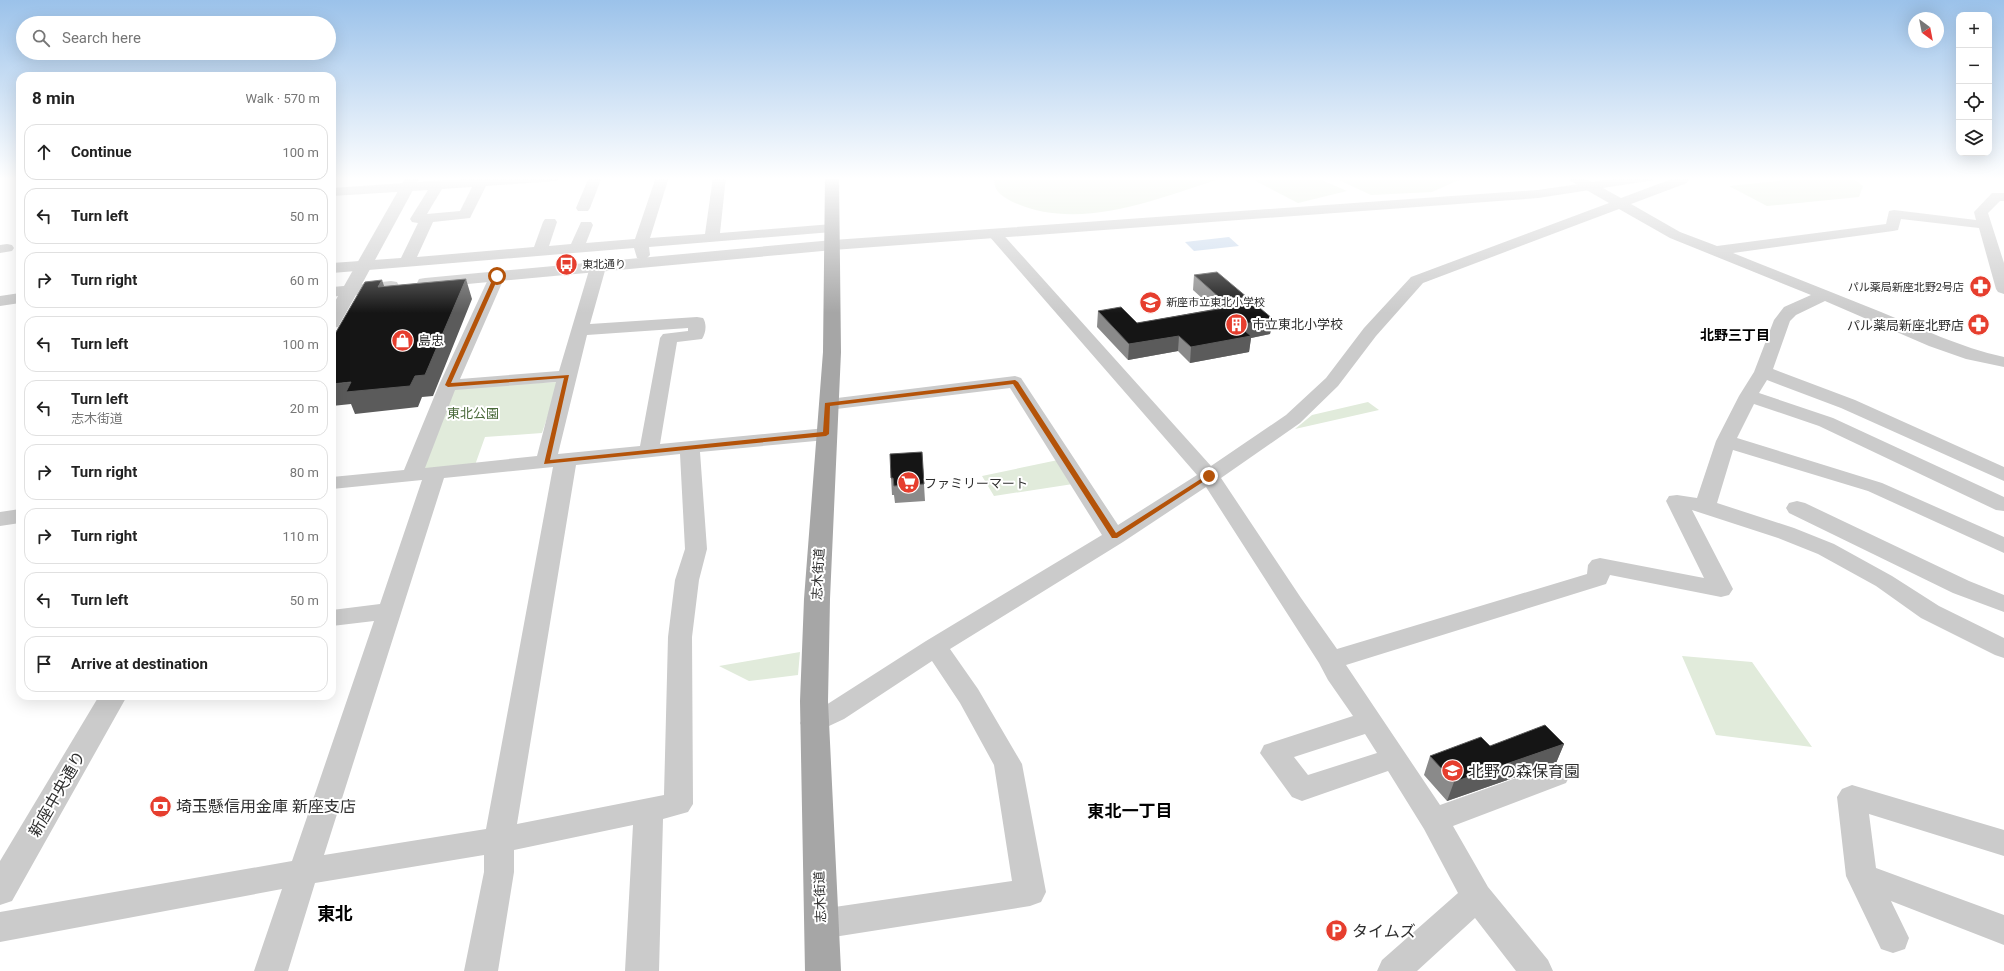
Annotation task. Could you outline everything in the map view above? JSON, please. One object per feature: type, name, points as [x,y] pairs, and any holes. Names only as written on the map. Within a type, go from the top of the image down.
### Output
[{"type":"main road","name":"志木街道","points":[[823,971],[814,723],[817,599],[832,352],[832,222]]},
{"type":"street","points":[[336,316],[389,222]]},
{"type":"street","points":[[408,260],[426,222]]},
{"type":"street","points":[[540,251],[550,222]]},
{"type":"street","points":[[642,263],[642,243],[648,222]]},
{"type":"street","points":[[712,238],[714,222]]},
{"type":"street","points":[[336,268],[408,260],[712,238],[994,233],[1145,222]]},
{"type":"street","points":[[814,723],[1115,537],[1240,456],[1304,410],[1332,382],[1370,332],[1417,280],[1569,222]]},
{"type":"street","points":[[1653,222],[1675,235],[1936,342],[1972,355],[2004,362]]},
{"type":"street","points":[[1716,251],[1894,226],[1894,222]]},
{"type":"street","points":[[1964,222],[1986,225],[1998,252],[2004,290]]},
{"type":"street","points":[[578,248],[586,225]]},
{"type":"street","points":[[994,233],[1209,476],[1292,604],[1331,660],[1336,673],[1371,720],[1434,820],[1477,896],[1536,971]]},
{"type":"street","points":[[336,292],[642,263],[832,236]]},
{"type":"street","points":[[481,971],[499,872],[499,840],[568,376],[582,330],[598,267]]},
{"type":"street","points":[[270,971],[388,611],[423,474],[448,385],[497,276]]},
{"type":"street","points":[[1705,506],[1726,441],[1748,396],[1763,372],[1782,320],[1790,311],[1824,295]]},
{"type":"street","points":[[0,301],[16,299]]},
{"type":"street","points":[[582,330],[698,322],[696,335],[669,338],[649,452]]},
{"type":"street","points":[[1763,372],[1848,404],[2004,475]]},
{"type":"street","points":[[448,385],[568,376]]},
{"type":"street","points":[[828,404],[1015,382],[1115,537]]},
{"type":"street","points":[[1748,396],[1826,422],[2004,505]]},
{"type":"street","points":[[336,483],[556,462],[826,434]]},
{"type":"street","points":[[1726,441],[1876,487],[2004,546]]},
{"type":"street","points":[[0,927],[303,872],[499,840],[678,804],[680,637],[687,580],[696,549],[690,448]]},
{"type":"street","points":[[1331,660],[1598,579],[1600,565],[1721,589],[1677,501],[1705,506],[1786,533],[1826,549],[1884,581],[1930,612],[2004,649]]},
{"type":"street","points":[[1797,508],[1961,587],[2004,604]]},
{"type":"street","points":[[0,519],[16,517]]},
{"type":"street","points":[[336,618],[388,611]]},
{"type":"street","points":[[821,924],[1030,892],[1008,764],[969,696],[935,647]]},
{"type":"street","name":"新座中央通り","points":[[0,891],[111,700]]},
{"type":"street","points":[[1371,720],[1274,753],[1302,789],[1395,758]]},
{"type":"street","points":[[1434,820],[1556,775]]},
{"type":"street","points":[[1893,938],[1862,876],[1852,798],[2004,842]]},
{"type":"street","points":[[642,971],[649,810]]},
{"type":"street","points":[[1862,876],[2004,930]]},
{"type":"street","points":[[1394,971],[1442,926],[1477,896]]},
{"type":"green space","name":"東北公園","points":[[559,382],[542,433],[485,437],[475,465],[427,470],[420,467],[455,387]]},
{"type":"green space","points":[[1368,402],[1379,410],[1295,429],[1312,415]]},
{"type":"green space","points":[[1058,460],[1073,484],[994,496],[982,476]]},
{"type":"green space","points":[[800,652],[798,675],[749,681],[719,666]]},
{"type":"green space","points":[[1682,656],[1752,662],[1812,747],[1716,735]]},
{"type":"water","points":[[1229,237],[1239,246],[1194,251],[1185,242]]},
{"type":"building","points":[[1217,272],[1273,319],[1238,325],[1251,336],[1191,347],[1179,336],[1129,344],[1098,311],[1121,307],[1137,323],[1230,307],[1194,275]]},
{"type":"building","name":"島忠","points":[[466,279],[425,375],[415,376],[410,386],[346,392],[351,382],[336,384],[336,332],[365,282],[382,280],[378,287]]},
{"type":"building","points":[[922,452],[924,484],[894,486],[893,478],[891,478],[890,454]]},
{"type":"building","points":[[1545,725],[1564,744],[1454,782],[1430,756],[1481,737],[1490,746]]},
{"type":"place","name":"東北通り","points":[[566,264]]},
{"type":"place","name":"パル薬局新座北野2号店","points":[[1980,287]]},
{"type":"place","name":"新座市立東北小学校","points":[[1150,302]]},
{"type":"place","name":"市立東北小学校","points":[[1237,324]]},
{"type":"place","name":"パル薬局新座北野店","points":[[1979,325]]},
{"type":"place","name":"島忠","points":[[403,340]]},
{"type":"place","name":"ファミリーマート","points":[[908,483]]},
{"type":"place","name":"北野の森保育園","points":[[1453,771]]},
{"type":"place","name":"埼玉懸信用金庫 新座支店","points":[[161,806]]},
{"type":"place","name":"タイムズ","points":[[1337,931]]},
{"type":"district","name":"北野三丁目","points":[[1735,335]]},
{"type":"district","name":"東北一丁目","points":[[1130,811]]},
{"type":"district","name":"東北","points":[[335,913]]},
{"type":"route","points":[[497,276],[448,385],[568,376],[546,462],[826,434],[828,404],[1015,382],[1115,537],[1209,476]]}]
